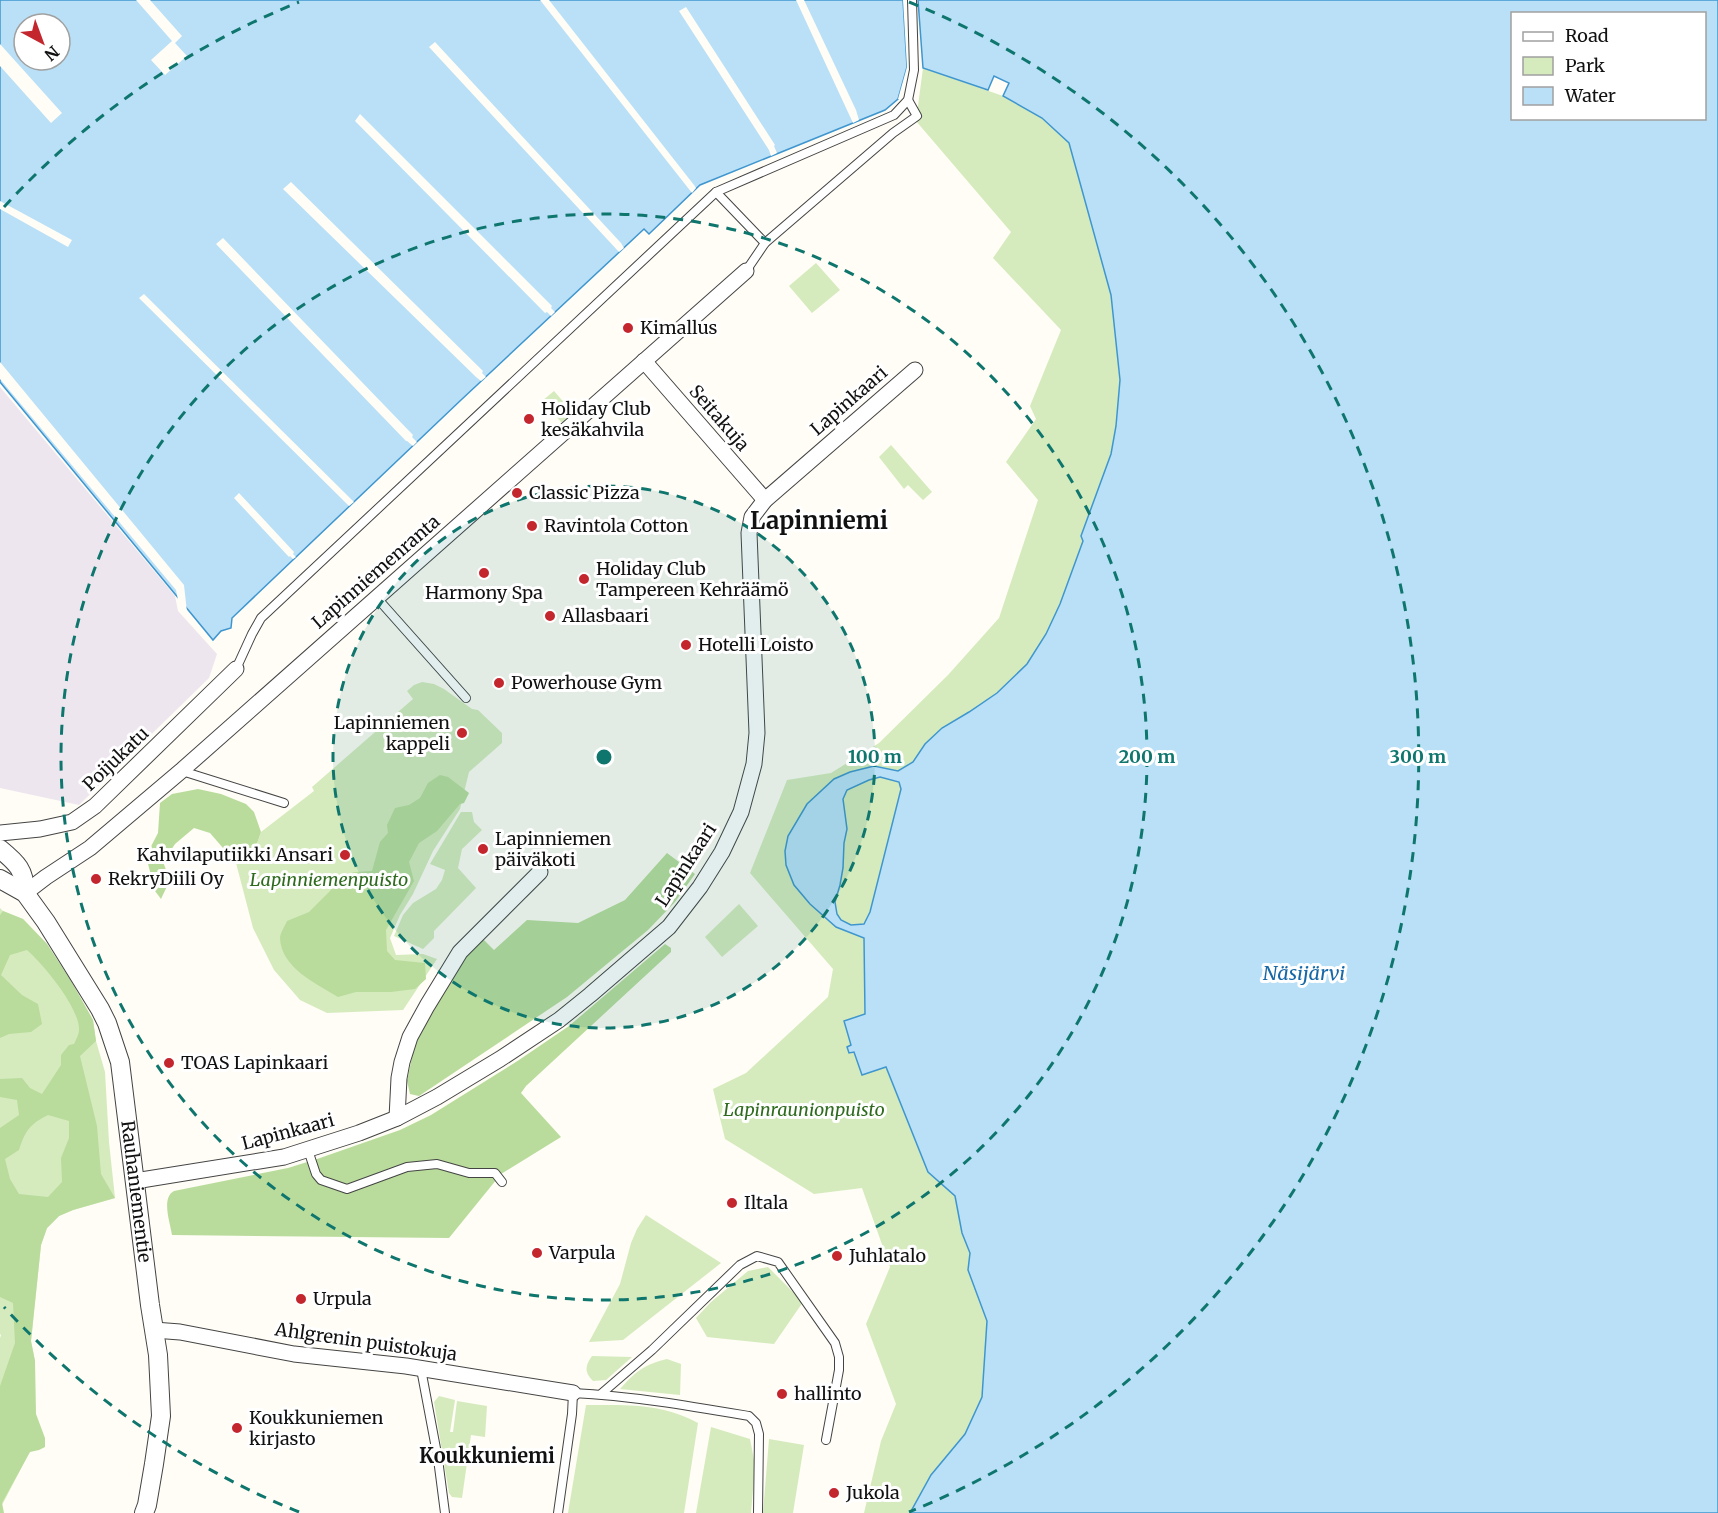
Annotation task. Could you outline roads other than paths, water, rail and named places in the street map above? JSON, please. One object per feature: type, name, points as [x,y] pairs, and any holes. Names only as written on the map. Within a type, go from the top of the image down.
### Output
[{"type":"street","name":"Lapinniemenranta","points":[[25,893],[90,848],[181,771],[746,271]]},
{"type":"street","name":"Seitakuja","points":[[644,361],[765,500]]},
{"type":"street","name":"Lapinkaari","points":[[135,1181],[256,1163],[308,1150],[397,1118],[500,1059],[559,1020],[669,927],[700,887],[722,852],[741,813],[754,760],[757,693],[749,533],[752,517],[765,500],[915,370]]},
{"type":"street","name":"Poijukatu","points":[[0,833],[40,829],[72,822],[95,806],[236,669]]},
{"type":"street","name":"Rauhaniementie","points":[[0,849],[22,871],[25,879],[25,893]]},
{"type":"street","points":[[397,1118],[402,1062],[410,1037],[427,1006],[460,952],[540,872]]},
{"type":"street","name":"Rauhaniementie","points":[[0,879],[25,893],[46,922],[107,1023],[120,1062],[158,1355],[161,1416],[154,1464],[142,1510]]},
{"type":"street","name":"Ahlgrenin puistokuja","points":[[154,1330],[180,1332],[294,1354],[406,1366],[573,1393]]},
{"type":"lane","points":[[236,669],[261,618],[716,192],[894,114],[908,100],[914,70],[912,0]]},
{"type":"lane","points":[[746,271],[765,243],[893,133],[917,116],[908,100]]},
{"type":"lane","points":[[716,192],[765,243]]},
{"type":"lane","points":[[377,597],[466,698]]},
{"type":"lane","points":[[181,771],[284,803]]},
{"type":"lane","points":[[308,1150],[316,1174],[321,1180],[347,1189],[407,1167],[437,1164],[469,1173],[495,1173],[502,1182]]},
{"type":"lane","points":[[601,1394],[652,1350],[740,1265],[757,1256],[778,1262],[835,1343],[839,1370],[826,1440]]},
{"type":"lane","points":[[421,1369],[438,1459],[445,1513]]},
{"type":"lane","points":[[558,1513],[573,1393],[648,1400],[749,1416],[756,1423],[759,1434],[758,1513]]},
{"type":"water","points":[[0,0],[903,0],[907,67],[898,99],[885,110],[700,185],[649,234],[644,229],[232,618],[231,628],[221,631],[213,640],[0,382]]},
{"type":"water","name":"Näsijärvi","points":[[918,0],[1718,0],[1718,1513],[910,1513],[931,1475],[965,1434],[982,1397],[987,1321],[968,1270],[970,1253],[962,1233],[955,1196],[928,1172],[886,1067],[862,1075],[854,1052],[849,1053],[847,1047],[851,1045],[844,1021],[865,1014],[864,938],[836,927],[810,904],[794,885],[786,865],[785,851],[788,836],[807,804],[834,779],[874,766],[898,771],[913,762],[925,744],[942,728],[997,693],[1027,664],[1046,634],[1060,604],[1083,541],[1081,536],[1111,454],[1120,380],[1111,295],[1069,143],[1042,118],[1003,96],[1009,83],[994,76],[988,90],[923,68]],"holes":[[[880,777],[899,782],[901,789],[870,912],[864,924],[851,925],[841,920],[837,914],[835,902],[843,868],[847,829],[843,799],[847,790],[869,780]]]},
{"type":"place","name":"Kimallus","points":[[628,328]]},
{"type":"place","name":"Holiday Club kesäkahvila","points":[[529,419]]},
{"type":"place","name":"Classic Pizza","points":[[517,493]]},
{"type":"place","name":"Ravintola Cotton","points":[[532,526]]},
{"type":"place","name":"Harmony Spa","points":[[484,573]]},
{"type":"place","name":"Holiday Club Tampereen Kehräämö","points":[[584,579]]},
{"type":"place","name":"Allasbaari","points":[[550,616]]},
{"type":"place","name":"Hotelli Loisto","points":[[686,645]]},
{"type":"place","name":"Powerhouse Gym","points":[[499,683]]},
{"type":"place","name":"Lapinniemen kappeli","points":[[462,733]]},
{"type":"place","name":"Lapinniemen päiväkoti","points":[[483,849]]},
{"type":"place","name":"Kahvilaputiikki Ansari","points":[[345,855]]},
{"type":"place","name":"RekryDiili Oy","points":[[96,879]]},
{"type":"place","name":"TOAS Lapinkaari","points":[[169,1063]]},
{"type":"place","name":"Iltala","points":[[732,1203]]},
{"type":"place","name":"Varpula","points":[[537,1253]]},
{"type":"place","name":"Juhlatalo","points":[[837,1256]]},
{"type":"place","name":"Urpula","points":[[301,1299]]},
{"type":"place","name":"hallinto","points":[[782,1394]]},
{"type":"place","name":"Koukkuniemen kirjasto","points":[[237,1428]]},
{"type":"place","name":"Jukola","points":[[834,1493]]},
{"type":"district","name":"Lapinniemi","points":[[819,521]]},
{"type":"district","name":"Koukkuniemi","points":[[487,1456]]},
{"type":"park label","name":"Lapinniemenpuisto","points":[[329,880]]},
{"type":"park label","name":"Lapinraunionpuisto","points":[[804,1110]]}]
